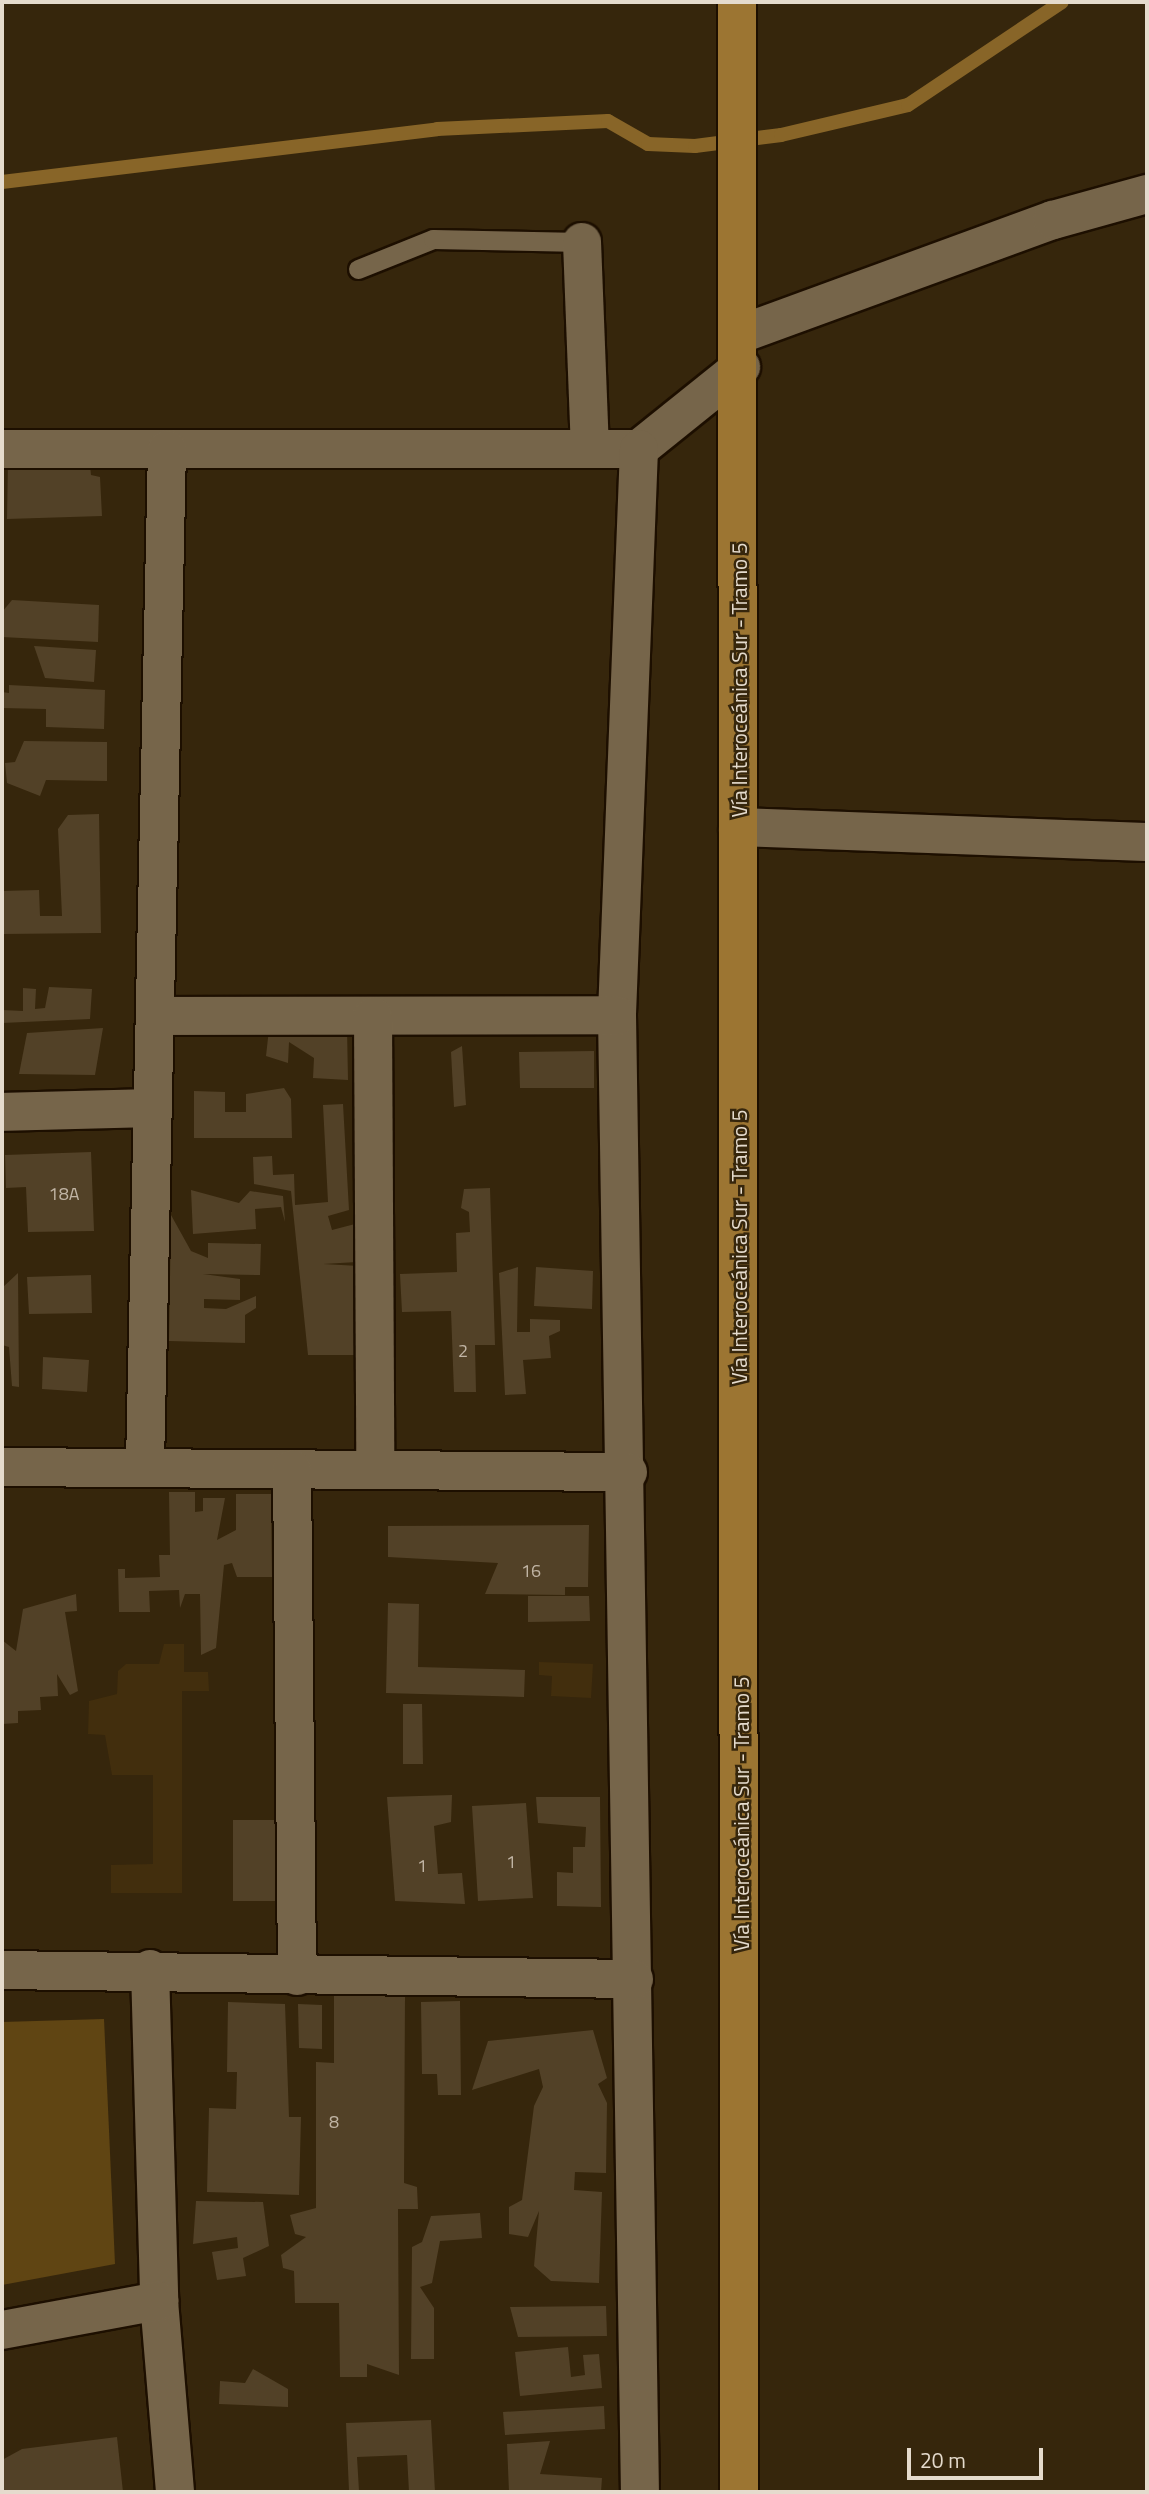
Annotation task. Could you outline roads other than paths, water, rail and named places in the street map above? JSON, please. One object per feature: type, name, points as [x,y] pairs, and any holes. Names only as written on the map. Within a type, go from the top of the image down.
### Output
[{"type":"highway","name":"Vía Interoceánica Sur - Tramo 5","points":[[737,2],[741,351],[738,827],[739,2492]]},
{"type":"street","points":[[640,2492],[628,1472],[617,1015],[639,449],[741,351],[1054,220],[1147,194]]},
{"type":"street","points":[[582,242],[590,448]]},
{"type":"street","points":[[2,449],[639,449]]},
{"type":"street","points":[[145,1465],[167,449]]},
{"type":"street","points":[[738,827],[1147,842]]},
{"type":"street","points":[[156,1016],[617,1015]]},
{"type":"street","points":[[373,1016],[379,1222],[375,1468]]},
{"type":"street","points":[[2,1112],[153,1108]]},
{"type":"street","points":[[2,1466],[145,1465],[628,1472]]},
{"type":"street","points":[[292,1469],[297,1976]]},
{"type":"street","points":[[2,1970],[150,1969],[297,1976],[634,1979]]},
{"type":"street","points":[[150,1969],[159,2301],[175,2492]]},
{"type":"street","points":[[2,2330],[159,2301]]},
{"type":"lane","points":[[359,269],[433,239],[582,242]]},
{"type":"waterway","points":[[2,182],[437,129],[608,121],[648,144],[695,146],[781,135],[908,105],[1062,2]]}]
